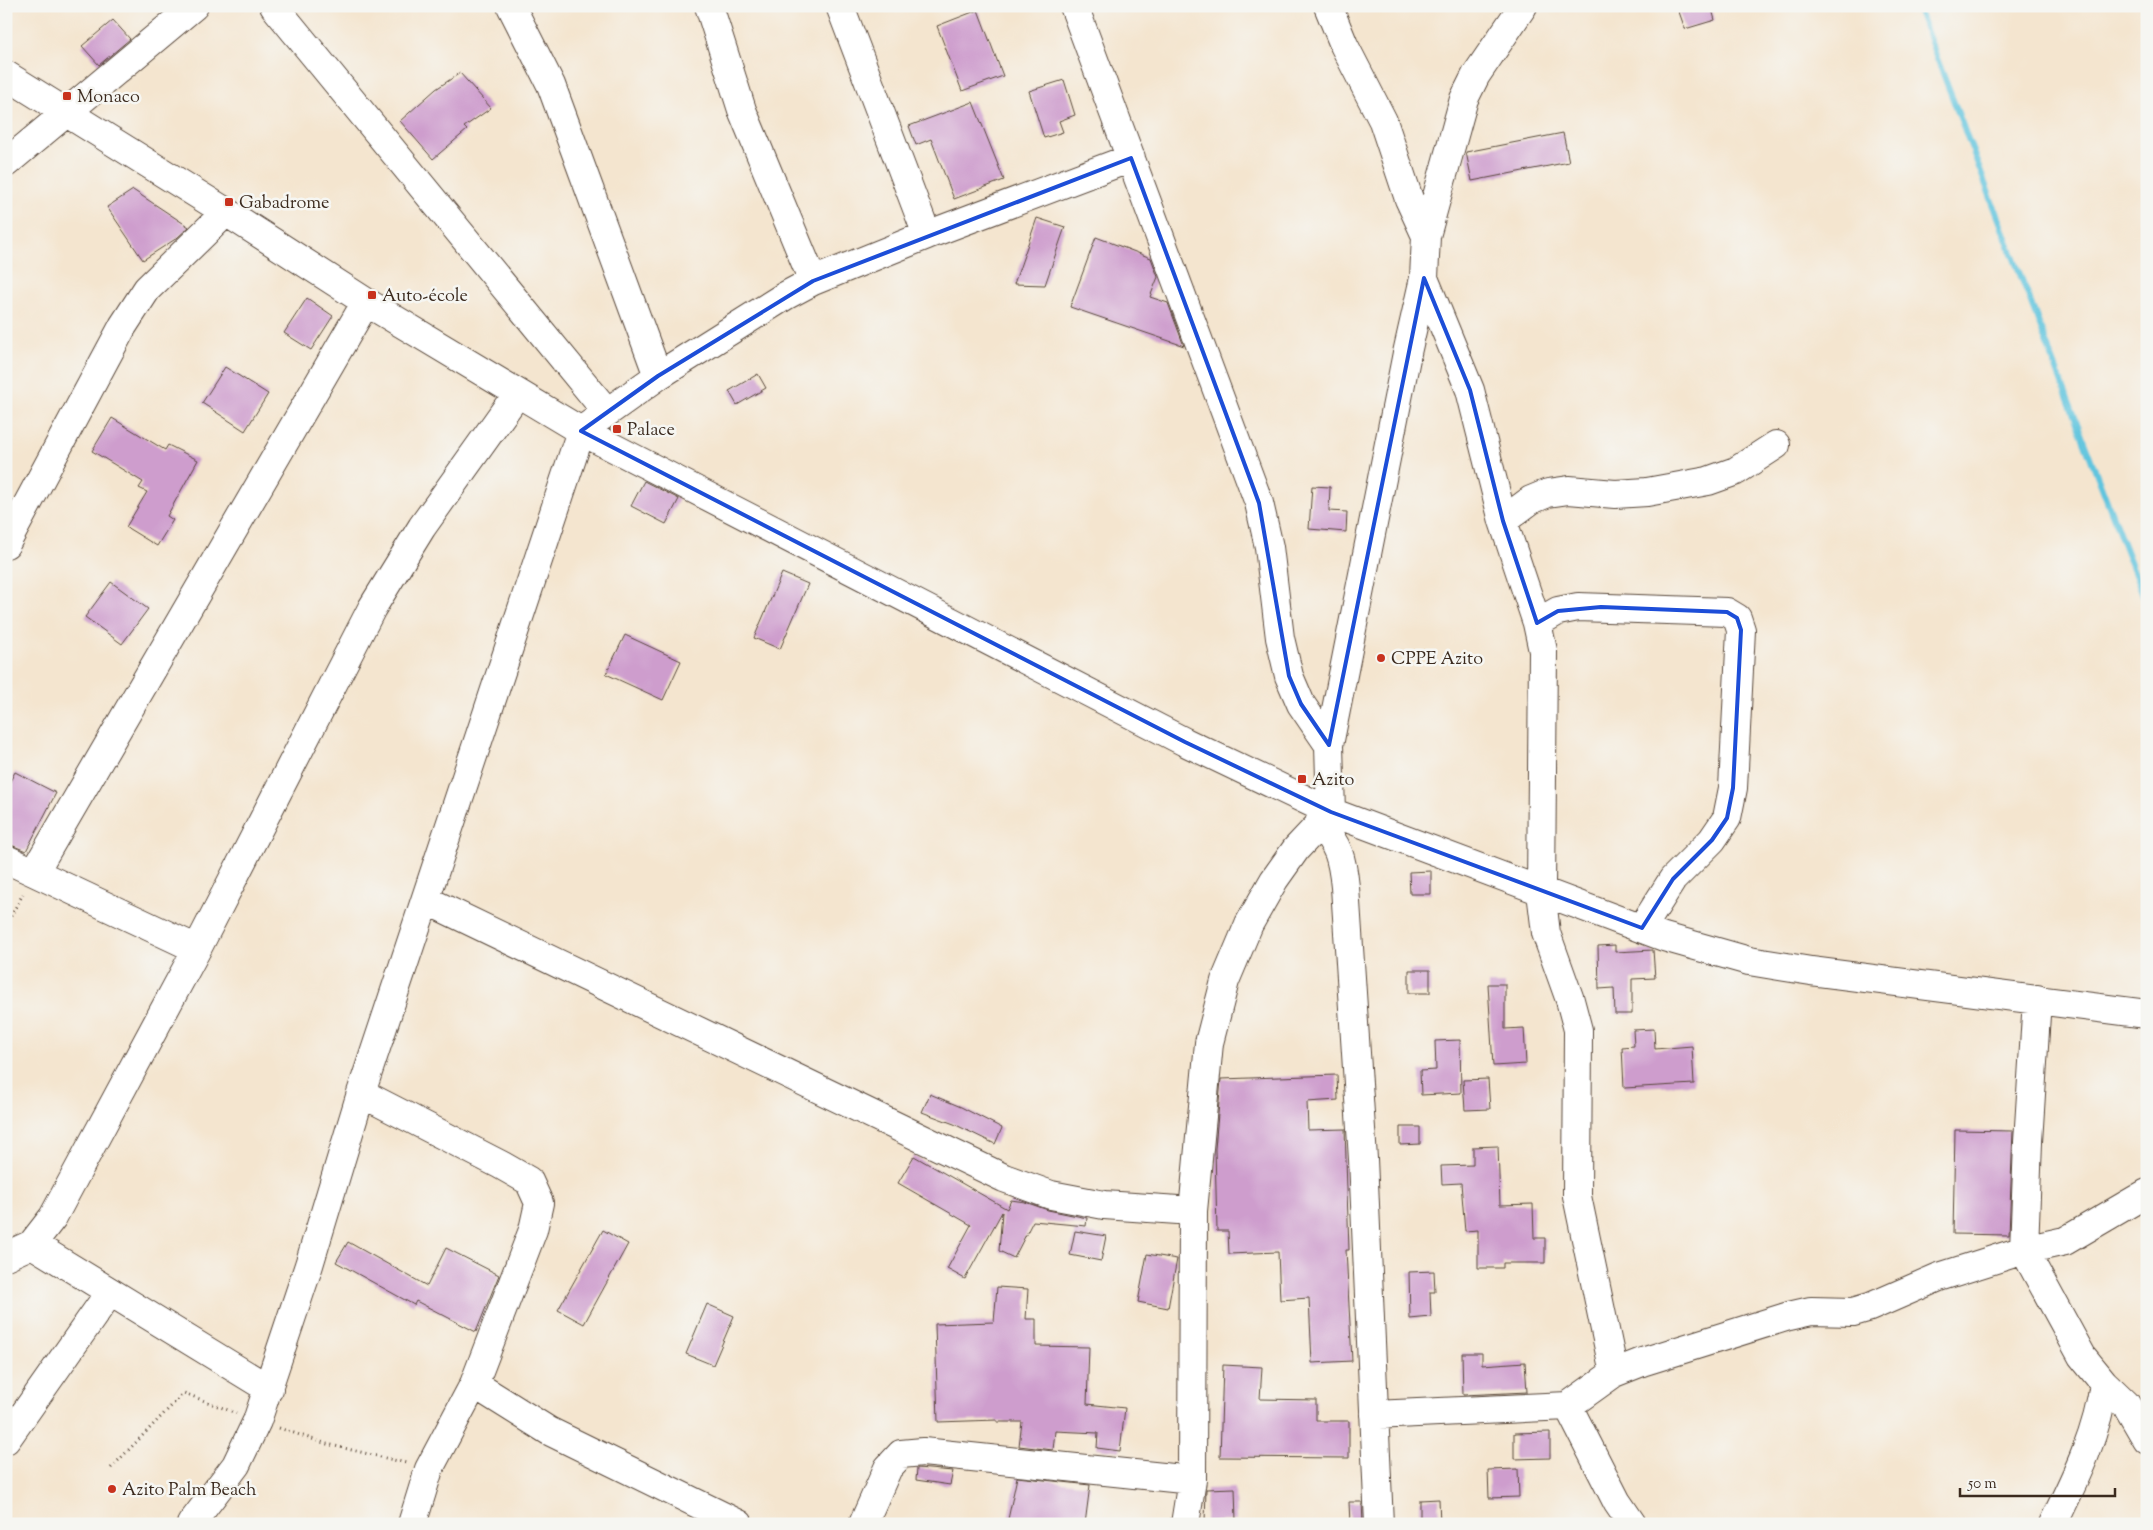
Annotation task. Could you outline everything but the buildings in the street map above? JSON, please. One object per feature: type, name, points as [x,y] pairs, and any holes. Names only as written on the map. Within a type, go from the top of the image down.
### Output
[{"type":"street","points":[[6,162],[194,6]]},
{"type":"street","points":[[274,6],[607,412]]},
{"type":"street","points":[[511,6],[551,85],[658,376]]},
{"type":"street","points":[[709,6],[742,110],[813,281]]},
{"type":"street","points":[[840,6],[927,235]]},
{"type":"street","points":[[1074,6],[1260,503],[1269,548],[1280,638],[1289,676],[1302,704],[1329,745]]},
{"type":"street","points":[[1328,6],[1344,45],[1383,121],[1409,198],[1426,236]]},
{"type":"street","points":[[1379,1524],[1363,1159],[1344,870],[1336,842],[1325,817],[1329,745],[1407,353],[1424,278],[1426,236],[1464,99],[1476,75],[1524,6]]},
{"type":"street","points":[[6,75],[366,302],[581,431],[1185,742],[1325,817],[1642,928],[1707,949],[1780,967],[2147,1014]]},
{"type":"street","points":[[191,1524],[236,1466],[257,1421],[269,1389],[361,1093],[581,431],[658,376],[785,296],[813,281],[927,235],[1131,158]]},
{"type":"street","points":[[6,544],[123,326],[147,289],[226,212]]},
{"type":"street","points":[[1424,278],[1470,390],[1502,521],[1537,623],[1543,650],[1541,892],[1546,933],[1570,1000],[1578,1030],[1577,1196],[1614,1374]]},
{"type":"street","points":[[35,871],[366,302]]},
{"type":"street","points":[[6,1256],[32,1244],[52,1217],[197,949],[372,608],[422,527],[517,394]]},
{"type":"street","points":[[1502,521],[1531,500],[1548,492],[1569,490],[1615,494],[1647,492],[1708,481],[1736,470],[1776,445]]},
{"type":"street","points":[[1537,623],[1558,611],[1578,606],[1727,612],[1737,618],[1741,640],[1734,788],[1727,818],[1712,840],[1673,878],[1642,928]]},
{"type":"street","points":[[1185,1524],[1192,1480],[1193,1211],[1209,1043],[1225,980],[1249,924],[1274,880],[1325,817]]},
{"type":"street","points":[[6,859],[35,871],[197,949]]},
{"type":"street","points":[[426,900],[1004,1178],[1050,1195],[1104,1205],[1193,1211]]},
{"type":"street","points":[[2038,1000],[2027,1152],[2024,1250],[2082,1356],[2104,1383],[2126,1404],[2147,1440]]},
{"type":"street","points":[[361,1093],[501,1165],[529,1182],[539,1203],[534,1230],[474,1384],[430,1469],[412,1524]]},
{"type":"street","points":[[1374,1415],[1568,1406],[1614,1374],[1642,1362],[1789,1316],[1811,1311],[1853,1312],[1870,1307],[1939,1277],[2024,1250],[2065,1241],[2147,1193]]},
{"type":"street","points":[[32,1244],[269,1389]]},
{"type":"street","points":[[6,1440],[110,1292]]},
{"type":"street","points":[[2052,1524],[2078,1474],[2102,1407],[2104,1383]]},
{"type":"street","points":[[474,1384],[549,1432],[739,1524]]},
{"type":"street","points":[[1568,1406],[1618,1502],[1632,1524]]},
{"type":"street","points":[[863,1524],[888,1468],[901,1454],[923,1452],[1192,1480]]},
{"type":"path","points":[[6,925],[35,871]]},
{"type":"path","points":[[111,1468],[184,1393],[257,1421],[326,1444],[430,1469]]},
{"type":"highlighted area","points":[[1131,158],[1259,503],[1289,676],[1301,704],[1329,745],[1424,278],[1470,390],[1503,521],[1537,623],[1558,611],[1601,607],[1727,612],[1737,618],[1741,630],[1733,788],[1727,818],[1712,840],[1673,879],[1642,928],[1331,812],[1185,742],[581,431],[658,376],[813,281]]},
{"type":"waterway","points":[[1917,6],[2147,605]]},
{"type":"place","name":"Monaco","points":[[67,96]]},
{"type":"place","name":"Gabadrome","points":[[229,202]]},
{"type":"place","name":"Auto-école","points":[[372,295]]},
{"type":"place","name":"Palace","points":[[617,429]]},
{"type":"place","name":"CPPE Azito","points":[[1381,658]]},
{"type":"place","name":"Azito","points":[[1302,779]]},
{"type":"place","name":"Azito Palm Beach","points":[[112,1489]]}]
